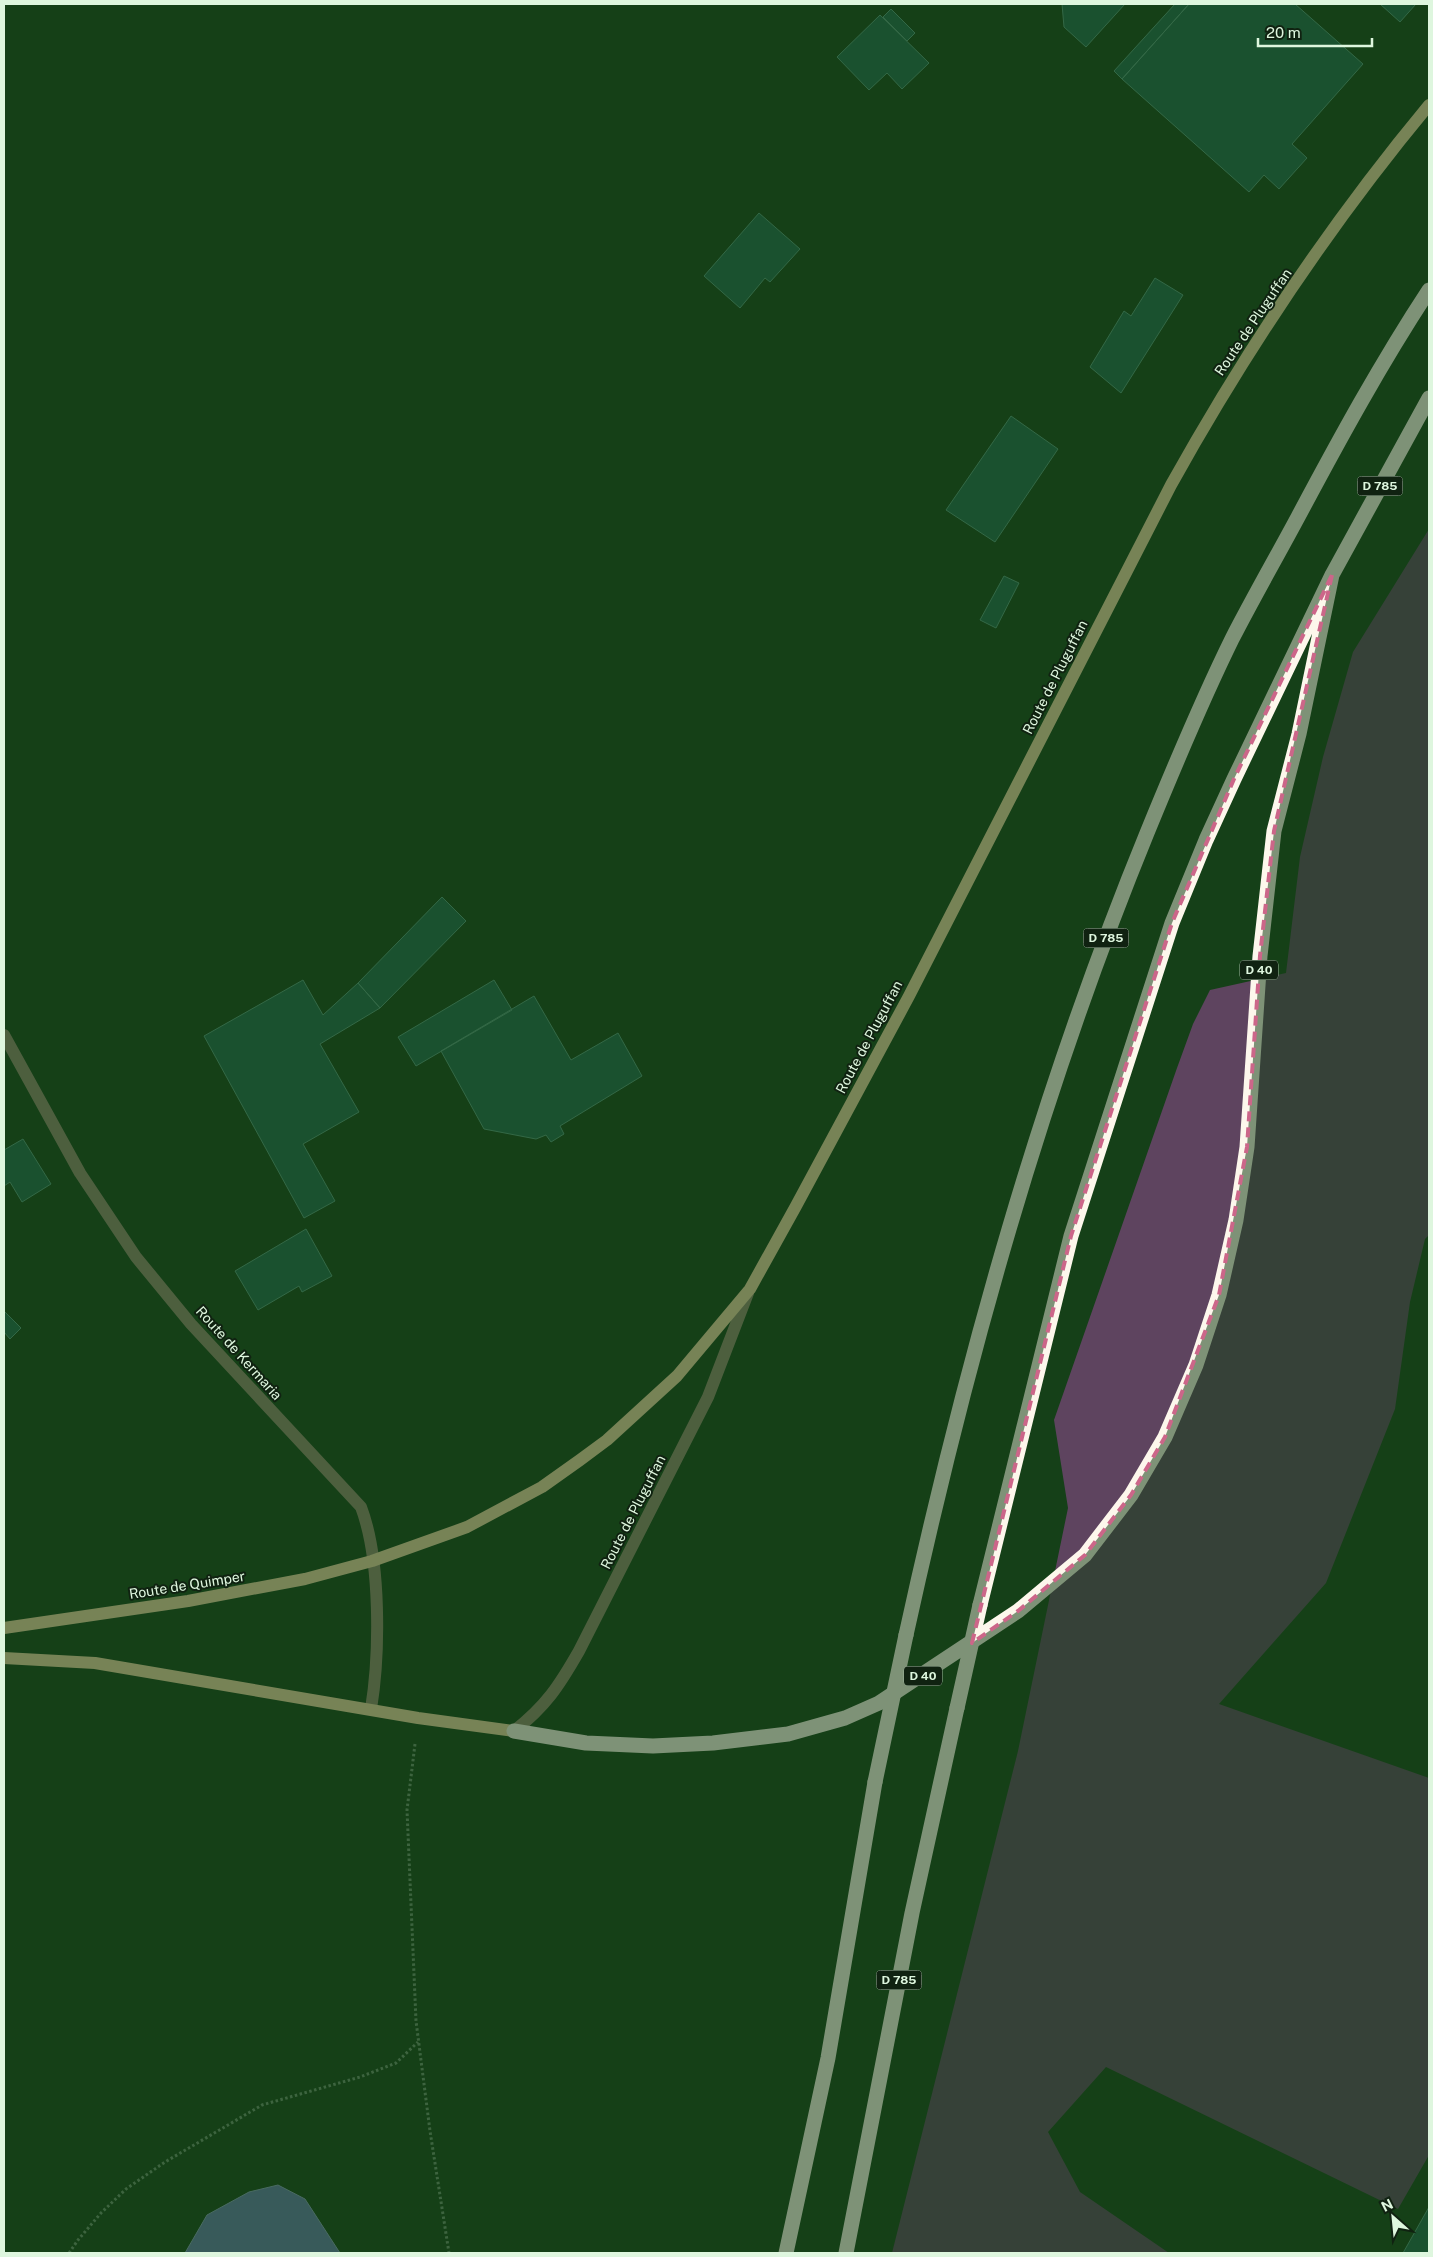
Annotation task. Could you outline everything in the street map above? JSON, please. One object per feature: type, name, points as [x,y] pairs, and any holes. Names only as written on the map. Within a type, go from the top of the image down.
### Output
[{"type":"highway","name":"D 785","points":[[786,2253],[828,2058],[875,1782],[906,1634],[942,1474],[987,1299],[1033,1147],[1078,1010],[1127,880],[1180,753],[1232,640],[1367,391],[1429,290]]},
{"type":"highway","name":"D 785","points":[[846,2253],[912,1913],[957,1708],[980,1605],[1071,1236],[1172,923],[1230,787],[1332,575],[1429,398]]},
{"type":"highway","name":"D 40","points":[[514,1731],[586,1744],[653,1746],[788,1734],[846,1718],[879,1703],[1018,1611],[1085,1555],[1131,1496],[1165,1437],[1196,1365],[1220,1295],[1236,1220],[1246,1147],[1260,956],[1274,831],[1298,734],[1332,575]]},
{"type":"main road","name":"Route de Pluguffan","points":[[372,1561],[467,1527],[542,1487],[593,1450],[677,1376],[750,1289],[899,1013],[1186,458],[1260,336],[1351,206],[1429,106]]},
{"type":"main road","name":"Route de Quimper","points":[[4,1628],[242,1592],[305,1579],[372,1561]]},
{"type":"main road","name":"D 40","points":[[4,1658],[95,1663],[418,1718],[514,1731]]},
{"type":"street","name":"Route de Kermaria","points":[[4,1034],[80,1173],[136,1257],[191,1324],[361,1508],[368,1528],[372,1561],[378,1652],[371,1709]]},
{"type":"street","name":"Route de Pluguffan","points":[[514,1731],[538,1712],[558,1687],[579,1651],[708,1398],[750,1289]]},
{"type":"path","points":[[418,1718],[408,1810],[419,2042],[430,2131],[450,2253]]},
{"type":"path","points":[[69,2253],[95,2220],[126,2189],[173,2157],[262,2105],[360,2077],[396,2063],[419,2042]]},
{"type":"highlighted area","points":[[1332,575],[1274,831],[1260,956],[1247,1147],[1219,1295],[1165,1437],[1131,1495],[1085,1555],[1018,1611],[972,1643],[1071,1236],[1172,923],[1234,779]]},
{"type":"shaded area","points":[[1429,529],[1429,1235],[1425,1239],[1410,1302],[1395,1409],[1326,1583],[1219,1704],[1429,1778],[1429,2155],[1398,2209],[1106,2067],[1048,2132],[1080,2192],[1169,2253],[892,2253],[1018,1751],[1068,1508],[1054,1420],[1177,1068],[1193,1024],[1210,990],[1286,973],[1300,857],[1323,757],[1353,652]]},
{"type":"water","points":[[278,2185],[305,2199],[340,2253],[185,2253],[207,2215],[249,2192]]},
{"type":"building","points":[[1062,4],[1125,4],[1086,47],[1064,27]]},
{"type":"building","points":[[1175,4],[1189,4],[1122,79],[1114,71]]},
{"type":"building","points":[[1189,4],[1295,4],[1363,64],[1292,144],[1307,158],[1279,189],[1264,175],[1249,192],[1122,79]]},
{"type":"building","points":[[1380,4],[1416,4],[1400,22]]},
{"type":"building","points":[[891,9],[915,33],[907,41],[883,17]]},
{"type":"building","points":[[880,15],[929,63],[902,89],[887,73],[869,90],[837,57]]},
{"type":"building","points":[[759,213],[800,249],[770,282],[765,278],[740,308],[704,276]]},
{"type":"building","points":[[1155,278],[1183,295],[1121,393],[1090,367],[1124,311],[1131,316]]},
{"type":"building","points":[[1011,416],[1058,449],[995,542],[946,510]]},
{"type":"building","points":[[1004,576],[1019,583],[996,628],[980,620]]},
{"type":"building","points":[[442,897],[466,921],[380,1008],[358,983]]},
{"type":"building","points":[[303,980],[323,1015],[358,983],[380,1008],[320,1044],[359,1112],[303,1144],[335,1201],[304,1218],[204,1036]]},
{"type":"building","points":[[494,980],[512,1010],[416,1066],[398,1037]]},
{"type":"building","points":[[534,996],[571,1060],[618,1033],[642,1076],[560,1126],[564,1134],[551,1142],[546,1135],[536,1139],[484,1129],[441,1051]]},
{"type":"building","points":[[23,1139],[51,1184],[22,1202],[10,1182],[4,1186],[4,1150]]},
{"type":"building","points":[[306,1229],[332,1276],[302,1292],[299,1286],[258,1310],[235,1271]]},
{"type":"building","points":[[4,1311],[21,1328],[10,1339],[4,1332]]},
{"type":"building","points":[[1429,2207],[1429,2253],[1403,2253]]}]
